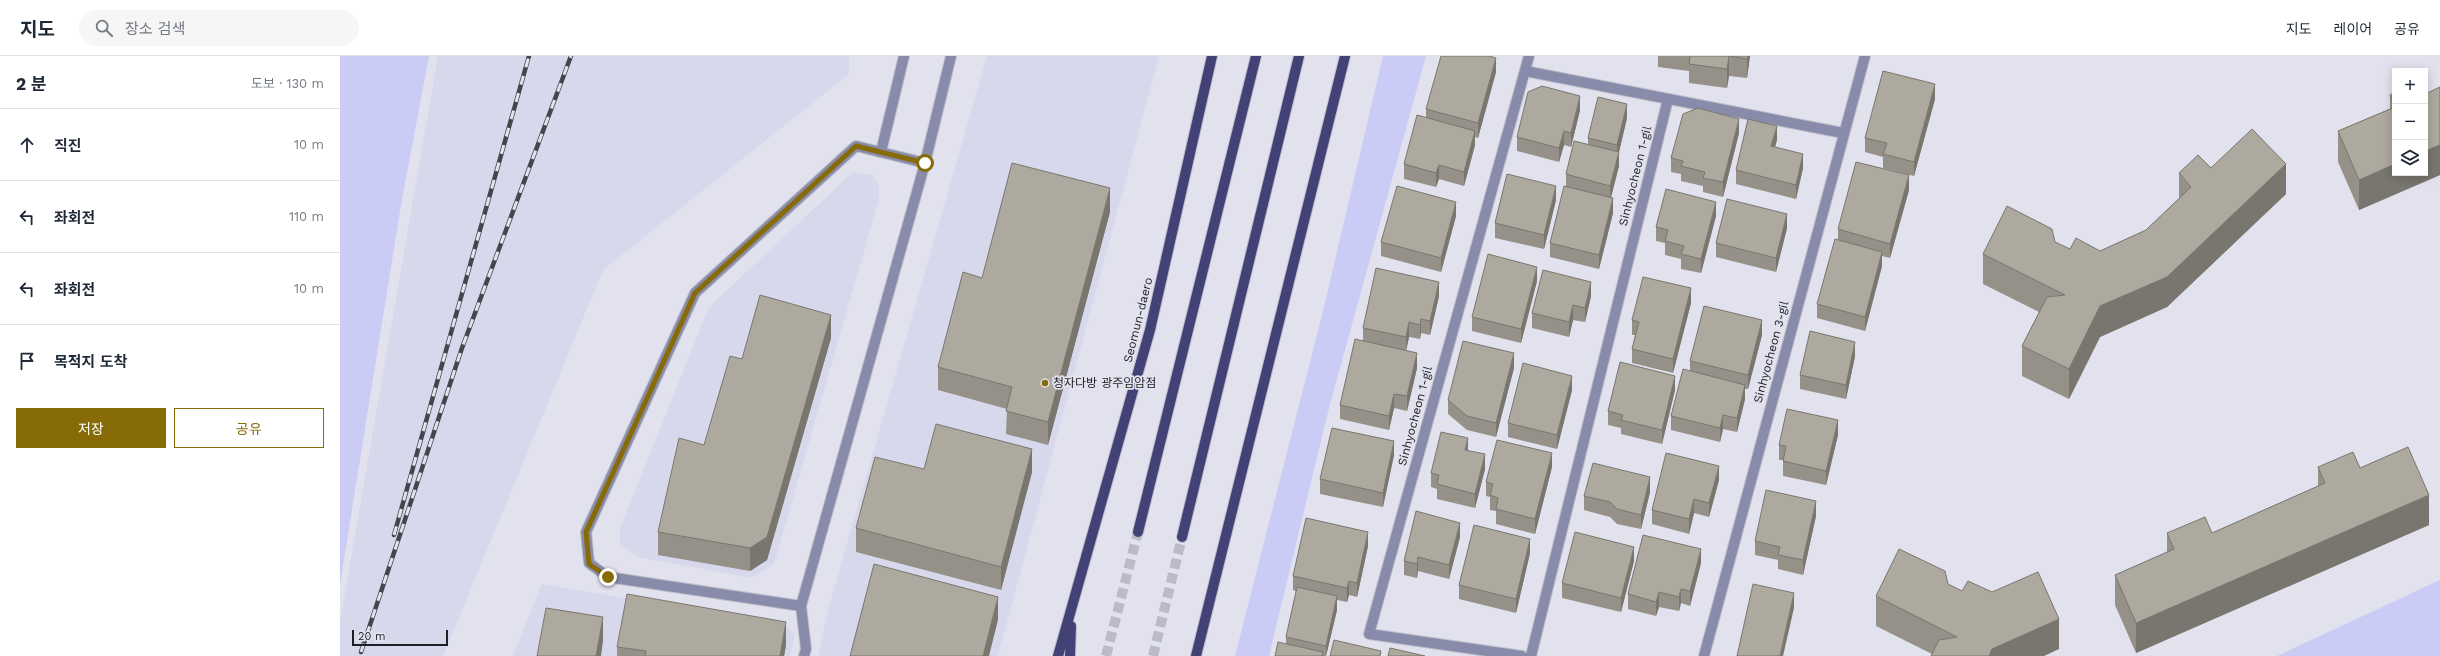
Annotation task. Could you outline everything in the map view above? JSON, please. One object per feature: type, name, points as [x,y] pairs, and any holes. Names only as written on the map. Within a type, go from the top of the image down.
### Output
[{"type":"main road","name":"Seomun-daero","points":[[1058,656],[1150,330],[1212,56]]},
{"type":"main road","points":[[1138,532],[1256,56]]},
{"type":"main road","points":[[1182,537],[1299,56]]},
{"type":"main road","points":[[1196,656],[1345,56]]},
{"type":"main road","points":[[1070,656],[1071,610]]},
{"type":"street","points":[[881,152],[904,56]]},
{"type":"street","points":[[804,656],[806,649],[801,606],[925,163],[951,56]]},
{"type":"street","name":"Sinhyocheon 1-gil","points":[[1522,656],[1368,634],[1529,56]]},
{"type":"street","name":"Sinhyocheon 3-gil","points":[[1704,656],[1843,133],[1865,56]]},
{"type":"street","points":[[1525,71],[1843,133]]},
{"type":"street","name":"Sinhyocheon 1-gil","points":[[1531,656],[1668,99]]},
{"type":"street","points":[[801,606],[608,577],[589,564],[586,532],[695,293],[856,146],[925,163]]},
{"type":"shaded area","points":[[340,56],[429,56],[401,205],[340,584]]},
{"type":"shaded area","points":[[438,56],[849,56],[849,74],[603,270],[443,656],[340,656],[340,622]]},
{"type":"shaded area","points":[[987,56],[1159,56],[998,656],[818,656],[828,610]]},
{"type":"shaded area","points":[[1383,56],[1426,56],[1329,408],[1269,656],[1235,656],[1323,311]]},
{"type":"shaded area","points":[[853,172],[872,175],[879,186],[879,199],[774,564],[752,578],[638,557],[620,544],[620,529],[709,307]]},
{"type":"shaded area","points":[[2440,580],[2440,656],[2277,656]]},
{"type":"shaded area","points":[[542,584],[785,625],[795,635],[790,656],[513,656]]},
{"type":"building","points":[[1441,56],[1489,56],[1496,58],[1478,123],[1426,109]]},
{"type":"building","points":[[1690,56],[1729,56],[1727,69],[1689,64]]},
{"type":"building","points":[[1729,56],[1748,56],[1747,59]]},
{"type":"building","points":[[1883,71],[1935,84],[1914,162],[1883,154],[1887,143],[1865,138]]},
{"type":"building","points":[[1542,86],[1580,96],[1571,133],[1564,131],[1559,148],[1517,137],[1528,92]]},
{"type":"building","points":[[2440,87],[2440,145],[2428,150],[2428,104],[2428,93]]},
{"type":"building","points":[[1598,97],[1627,104],[1617,145],[1588,138]]},
{"type":"building","points":[[1698,108],[1739,119],[1723,182],[1703,178],[1705,172],[1681,166],[1683,161],[1671,158],[1683,114]]},
{"type":"building","points":[[2392,108],[2392,165],[2359,180],[2338,131]]},
{"type":"building","points":[[1417,115],[1475,131],[1464,172],[1439,165],[1436,173],[1404,164]]},
{"type":"building","points":[[1748,119],[1777,126],[1771,146],[1803,154],[1796,185],[1736,170]]},
{"type":"building","points":[[2252,129],[2286,164],[2167,277],[2100,306],[2069,369],[2022,346],[2047,297],[2065,295],[1983,254],[2007,206],[2052,229],[2055,242],[2070,249],[2076,238],[2100,251],[2146,230],[2191,187],[2179,173],[2198,155],[2211,168]]},
{"type":"building","points":[[1574,141],[1619,152],[1610,186],[1566,174]]},
{"type":"building","points":[[1856,162],[1909,175],[1890,244],[1838,229]]},
{"type":"building","points":[[1012,163],[1110,188],[1048,422],[1006,411],[1012,387],[938,367],[963,272],[982,278]]},
{"type":"building","points":[[1507,174],[1556,186],[1544,235],[1495,223]]},
{"type":"building","points":[[1397,186],[1456,202],[1441,258],[1381,242]]},
{"type":"building","points":[[1564,186],[1613,198],[1599,255],[1550,243]]},
{"type":"building","points":[[1666,189],[1716,202],[1701,259],[1681,254],[1684,246],[1665,241],[1668,230],[1656,227]]},
{"type":"building","points":[[1727,199],[1787,214],[1776,258],[1716,243]]},
{"type":"building","points":[[1835,239],[1882,252],[1865,317],[1817,304]]},
{"type":"building","points":[[1488,254],[1537,267],[1521,329],[1472,317]]},
{"type":"building","points":[[1376,268],[1439,282],[1430,321],[1421,319],[1420,325],[1409,322],[1406,337],[1363,328]]},
{"type":"building","points":[[1543,270],[1591,282],[1585,308],[1573,305],[1569,322],[1532,313]]},
{"type":"building","points":[[1643,277],[1691,288],[1673,359],[1632,349],[1639,322],[1632,320]]},
{"type":"building","points":[[760,295],[831,315],[767,537],[750,548],[658,532],[679,438],[704,445],[730,356],[742,359]]},
{"type":"building","points":[[1704,306],[1762,320],[1748,375],[1690,361]]},
{"type":"building","points":[[1810,331],[1855,342],[1846,385],[1800,375]]},
{"type":"building","points":[[1355,339],[1417,353],[1407,396],[1394,394],[1389,416],[1340,405]]},
{"type":"building","points":[[1463,341],[1514,353],[1496,423],[1467,416],[1448,400]]},
{"type":"building","points":[[1620,362],[1675,376],[1662,430],[1621,420],[1623,415],[1608,411]]},
{"type":"building","points":[[1523,363],[1572,376],[1557,435],[1508,423]]},
{"type":"building","points":[[1683,369],[1745,385],[1737,418],[1723,415],[1720,428],[1671,416]]},
{"type":"building","points":[[1787,409],[1838,420],[1826,471],[1783,461],[1786,446],[1779,445]]},
{"type":"building","points":[[936,424],[1032,449],[1001,567],[856,528],[875,457],[924,469]]},
{"type":"building","points":[[1332,428],[1394,441],[1383,493],[1320,479]]},
{"type":"building","points":[[1441,432],[1468,438],[1465,450],[1485,454],[1475,494],[1437,484],[1439,475],[1431,473]]},
{"type":"building","points":[[1497,440],[1552,453],[1535,519],[1496,509],[1498,498],[1490,495],[1493,484],[1486,482]]},
{"type":"building","points":[[2408,447],[2429,495],[2136,623],[2115,575],[2174,549],[2167,533],[2205,517],[2212,533],[2325,483],[2318,467],[2353,452],[2360,468]]},
{"type":"building","points":[[1666,453],[1719,466],[1709,503],[1694,499],[1689,519],[1652,510]]},
{"type":"building","points":[[1593,463],[1650,477],[1641,515],[1617,509],[1610,502],[1584,496]]},
{"type":"building","points":[[1766,490],[1816,501],[1803,560],[1778,555],[1780,547],[1755,541]]},
{"type":"building","points":[[1416,511],[1460,523],[1449,565],[1418,557],[1417,564],[1404,561]]},
{"type":"building","points":[[1306,518],[1368,532],[1357,583],[1349,581],[1347,588],[1293,576]]},
{"type":"building","points":[[1474,525],[1530,539],[1516,599],[1459,585]]},
{"type":"building","points":[[1575,532],[1634,547],[1621,598],[1562,583]]},
{"type":"building","points":[[1643,535],[1701,549],[1690,591],[1681,589],[1679,597],[1659,592],[1656,602],[1628,594]]},
{"type":"building","points":[[1899,549],[1945,571],[1948,584],[1962,591],[1968,581],[1992,592],[2038,572],[2059,619],[1992,649],[1989,656],[1931,656],[1939,640],[1957,637],[1876,596]]},
{"type":"building","points":[[874,564],[998,597],[983,656],[850,656]]},
{"type":"building","points":[[1753,584],[1794,593],[1780,656],[1737,656]]},
{"type":"building","points":[[1297,587],[1337,596],[1326,646],[1286,637]]},
{"type":"building","points":[[627,594],[786,622],[780,656],[645,656],[646,651],[617,647]]},
{"type":"building","points":[[546,608],[603,617],[596,656],[537,656]]},
{"type":"building","points":[[1334,640],[1381,651],[1380,656],[1330,656]]},
{"type":"building","points":[[1278,642],[1323,652],[1322,656],[1275,656]]},
{"type":"building","points":[[1390,648],[1425,656],[1388,656]]},
{"type":"tunnel","points":[[1106,656],[1138,532]]},
{"type":"tunnel","points":[[1153,656],[1182,537]]},
{"type":"railway","points":[[394,535],[529,56]]},
{"type":"railway","points":[[361,652],[462,348],[571,56]]},
{"type":"place","name":"청자다방 광주임암점","points":[[1045,383]]},
{"type":"route","points":[[608,577],[589,564],[586,532],[695,293],[856,146],[925,163]]}]
